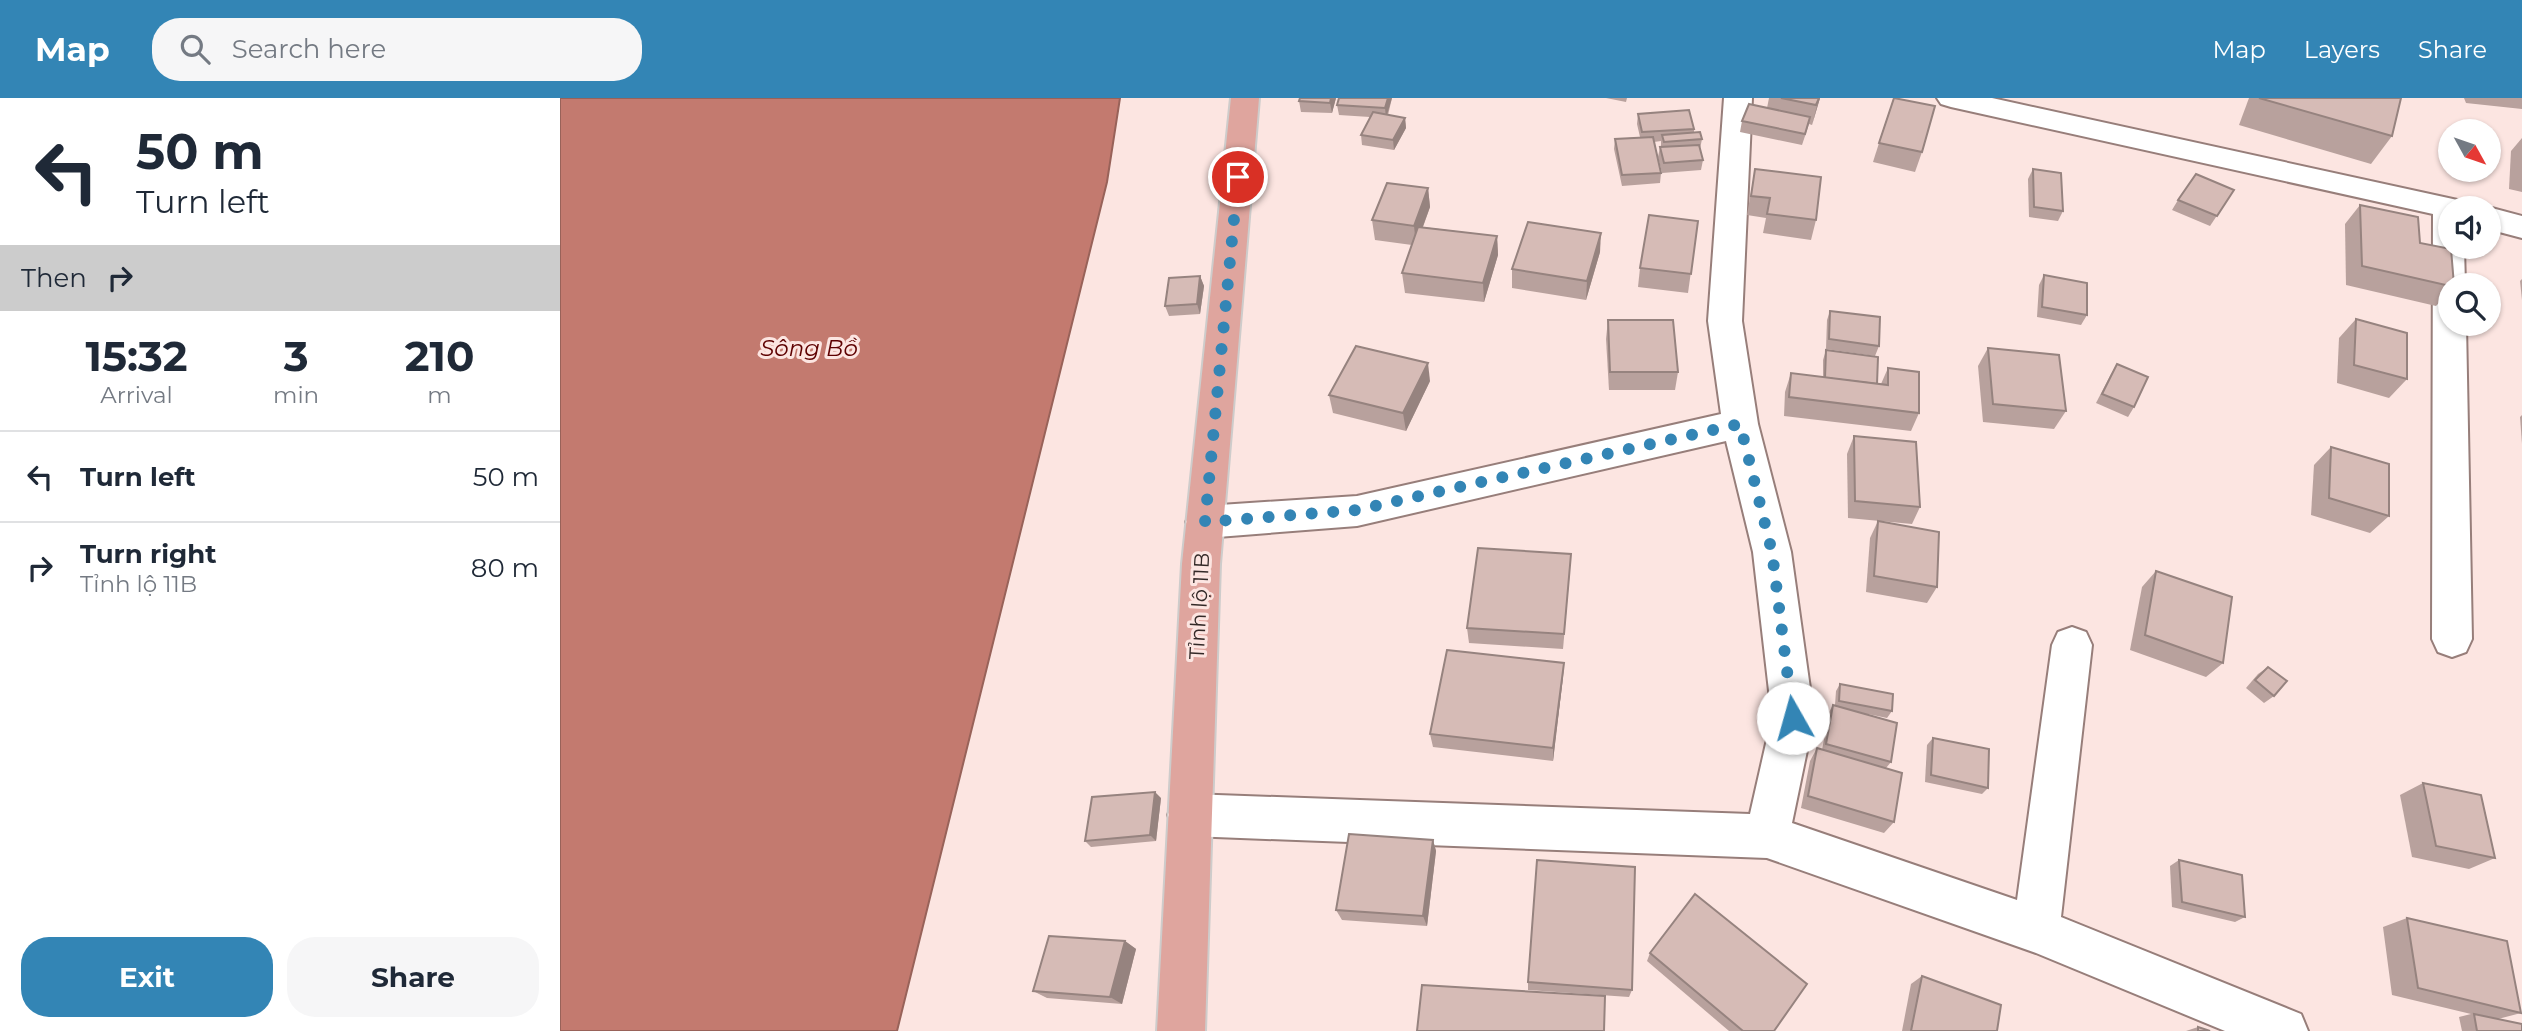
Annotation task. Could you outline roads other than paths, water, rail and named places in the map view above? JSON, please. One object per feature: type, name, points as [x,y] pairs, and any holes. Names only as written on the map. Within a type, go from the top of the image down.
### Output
[{"type":"main road","name":"Tỉnh lộ 11B","points":[[1181,1031],[1205,522],[1245,98]]},
{"type":"street","points":[[1738,98],[1725,321],[1740,424],[1772,552],[1793,718],[1767,836]]},
{"type":"street","points":[[1951,98],[2438,206]]},
{"type":"street","points":[[2501,221],[2522,227]]},
{"type":"street","points":[[2449,259],[2452,639]]},
{"type":"street","points":[[1205,522],[1357,510],[1740,424]]},
{"type":"street","points":[[2036,930],[2072,645]]},
{"type":"street","points":[[1190,815],[1767,836],[2036,930],[2284,1031]]},
{"type":"water","name":"Sông Bồ","points":[[560,98],[1120,98],[1107,182],[897,1031],[560,1031]]}]
